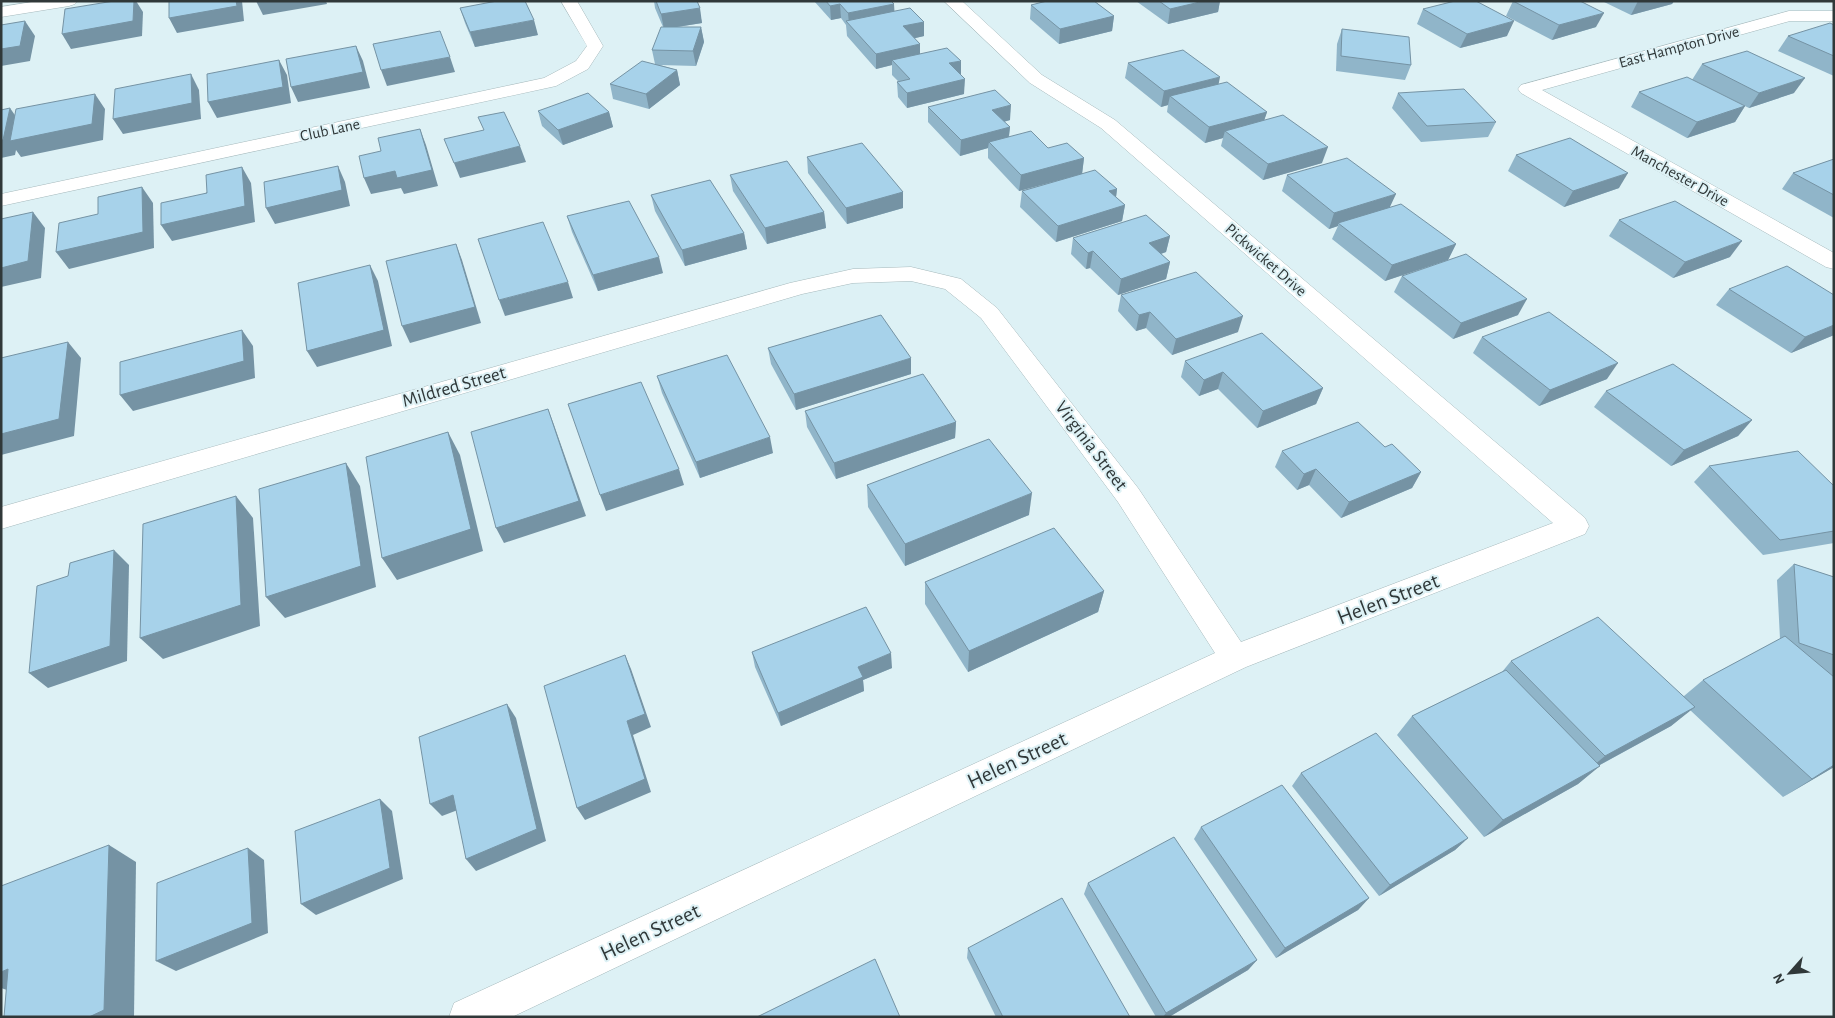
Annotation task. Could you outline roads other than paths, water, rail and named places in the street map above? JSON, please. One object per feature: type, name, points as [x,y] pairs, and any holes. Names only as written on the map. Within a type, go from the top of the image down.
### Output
[{"type":"street","points":[[1,12],[69,1]]},
{"type":"street","name":"Club Lane","points":[[1,200],[550,82],[582,65],[595,46],[569,1]]},
{"type":"street","name":"Pickwicket Drive","points":[[962,3],[1036,79],[1108,124],[1574,526]]},
{"type":"street","name":"East Hampton Drive","points":[[1527,89],[1789,16],[1834,16]]},
{"type":"street","name":"Manchester Drive","points":[[1527,89],[1834,262]]},
{"type":"street","name":"Mildred Street","points":[[1,518],[798,288],[853,276],[911,274]]},
{"type":"street","name":"Virginia Street","points":[[911,274],[953,284],[988,313],[1128,496],[1235,658]]},
{"type":"street","name":"Helen Street","points":[[468,1017],[1235,658],[1574,526]]}]
